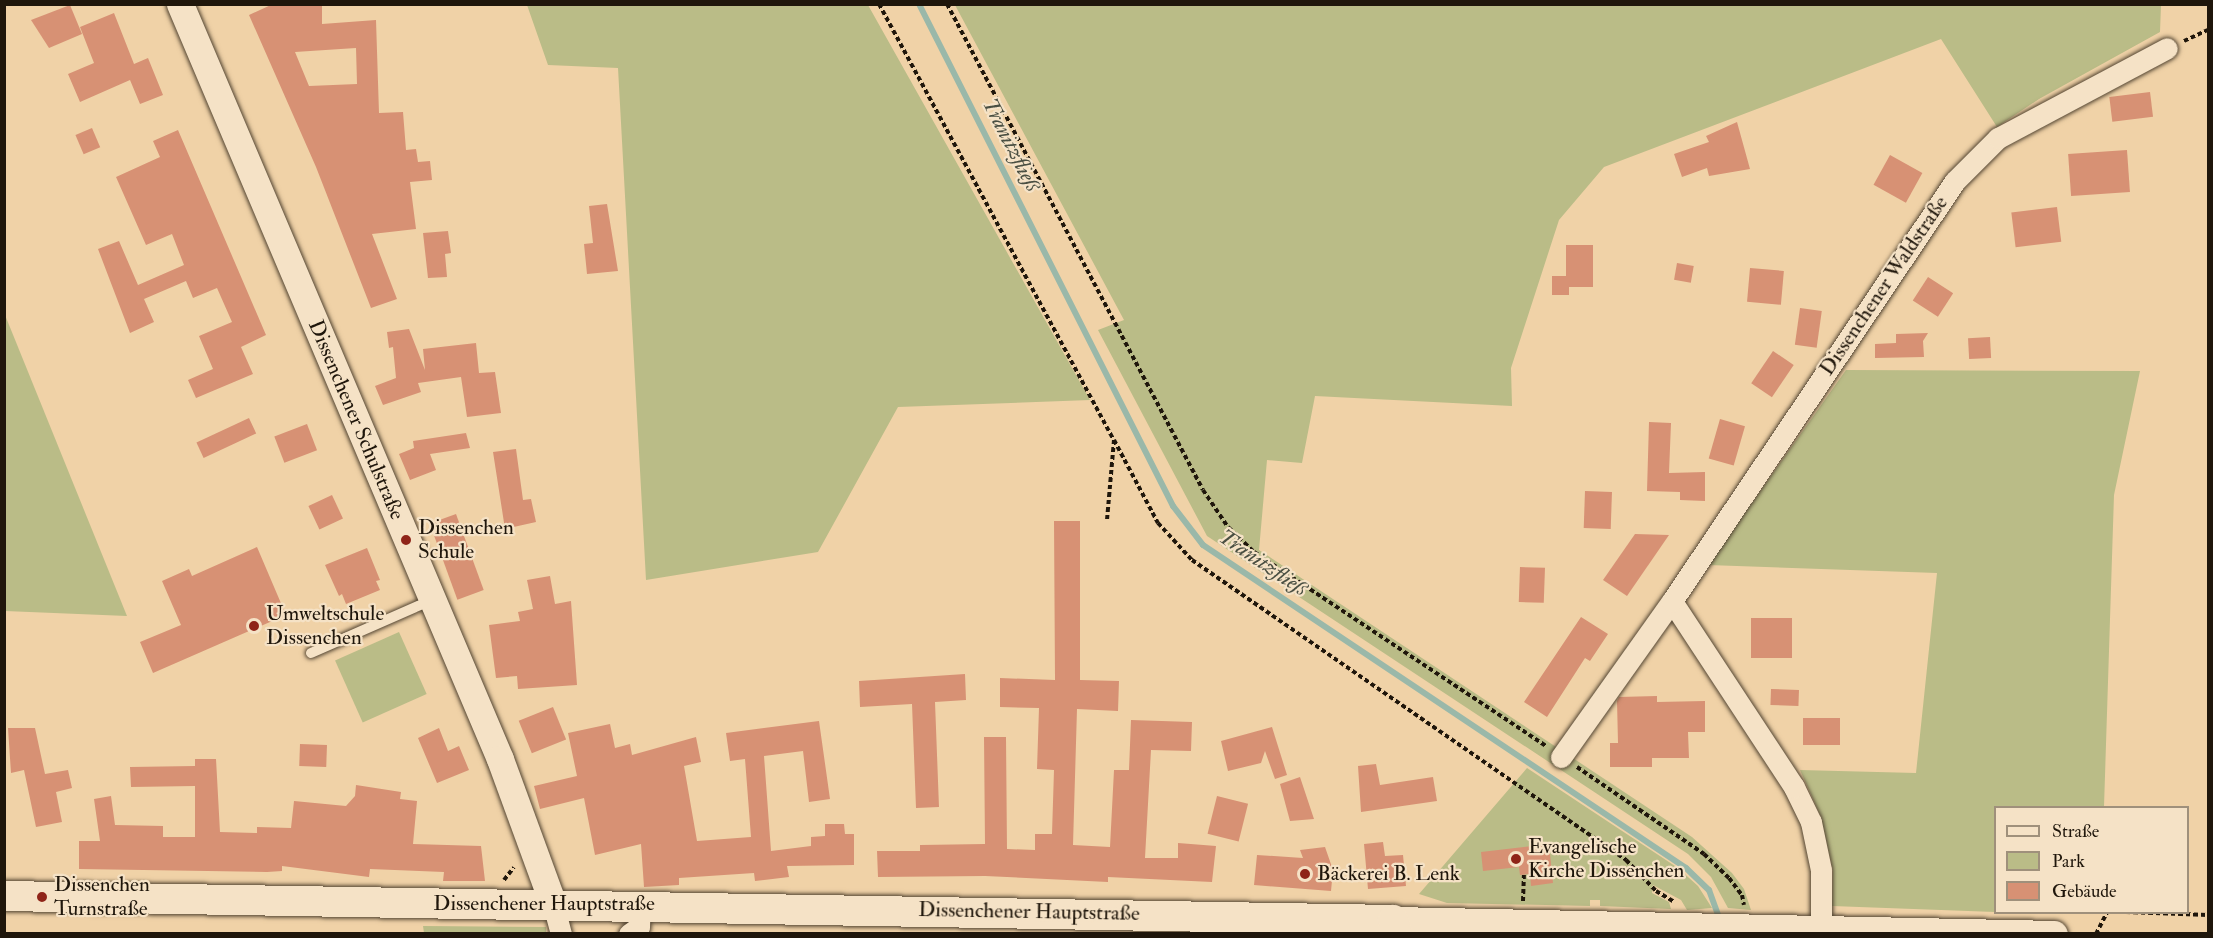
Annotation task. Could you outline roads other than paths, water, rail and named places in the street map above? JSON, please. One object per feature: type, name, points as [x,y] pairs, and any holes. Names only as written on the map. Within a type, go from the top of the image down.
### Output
[{"type":"main road","name":"Dissenchener Hauptstraße","points":[[4,896],[640,904],[1395,927]]},
{"type":"street","name":"Dissenchener Schulstraße","points":[[180,4],[500,759],[553,904]]},
{"type":"street","name":"Dissenchener Waldstraße","points":[[1561,756],[1672,601],[1955,181],[1998,138],[2167,48]]},
{"type":"street","points":[[1672,601],[1794,787],[1811,822],[1821,870],[1821,928]]},
{"type":"street","points":[[553,904],[561,933]]},
{"type":"street","points":[[629,933],[639,927],[640,904]]},
{"type":"street","name":"Dissenchener Hauptstraße","points":[[1395,927],[1695,926],[2054,933]]},
{"type":"lane","points":[[311,653],[432,600]]},
{"type":"waterway","name":"Tranitzfließ","points":[[919,4],[1173,506],[1203,545],[1686,868],[1709,890],[1720,921]]},
{"type":"place","name":"Dissenchen Schule","points":[[406,540]]},
{"type":"place","name":"Umweltschule Dissenchen","points":[[254,626]]},
{"type":"place","name":"Evangelische Kirche Dissenchen","points":[[1516,859]]},
{"type":"place","name":"Bäckerei B. Lenk","points":[[1305,874]]},
{"type":"place","name":"Dissenchen Turnstraße","points":[[42,897]]}]
